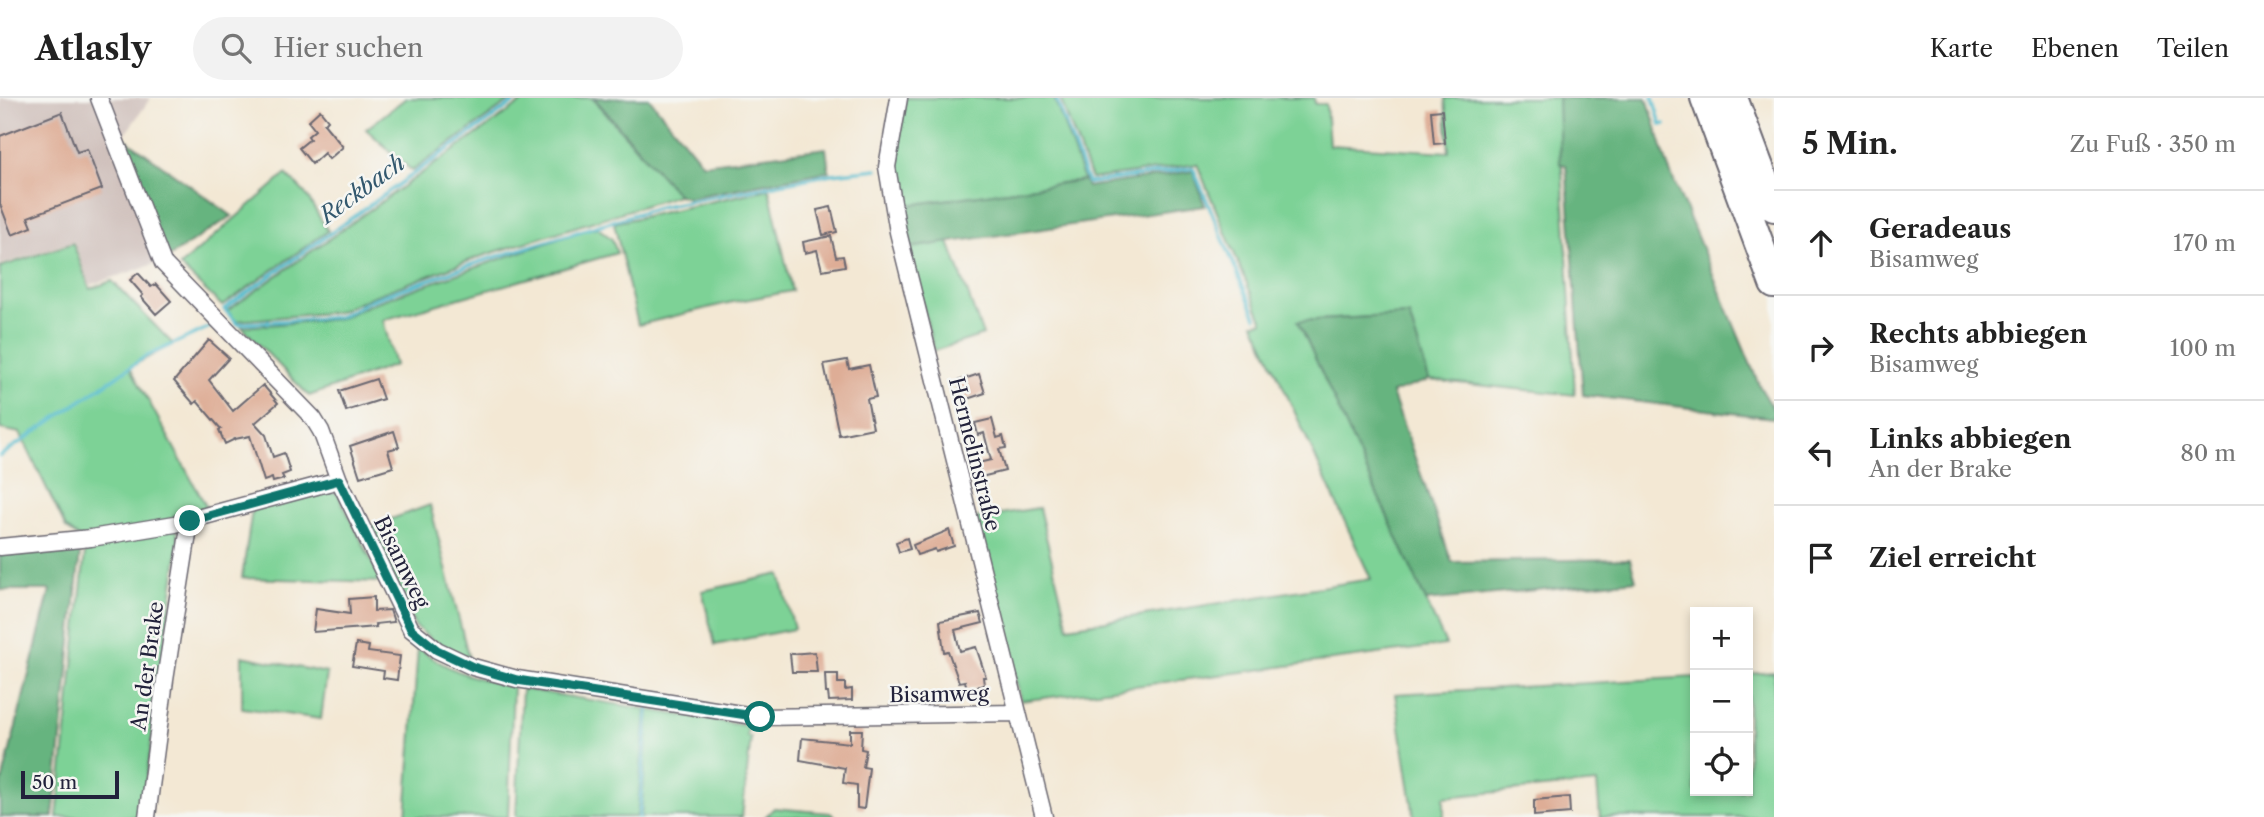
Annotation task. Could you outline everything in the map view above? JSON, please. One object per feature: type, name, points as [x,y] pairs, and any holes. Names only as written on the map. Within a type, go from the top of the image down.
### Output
[{"type":"highway","points":[[1705,98],[1774,284]]},
{"type":"highway","points":[[1733,98],[1774,207]]},
{"type":"street","name":"Bisamweg","points":[[99,98],[163,263],[313,418],[321,430],[339,480],[411,629],[437,650],[473,667],[517,680],[760,717],[1018,713]]},
{"type":"street","name":"Hermelinstraße","points":[[899,98],[887,167],[898,232],[1044,817]]},
{"type":"street","points":[[0,547],[126,533],[190,521],[339,480]]},
{"type":"street","name":"An der Brake","points":[[147,817],[190,521]]},
{"type":"shaded area","points":[[0,98],[151,98],[115,148],[161,262],[90,285],[74,241],[0,265]]},
{"type":"green space","points":[[406,98],[514,98],[412,171],[366,129]]},
{"type":"green space","points":[[528,98],[592,98],[678,195],[482,256],[338,312],[236,321],[227,311]]},
{"type":"green space","points":[[594,98],[649,98],[703,164],[826,148],[829,171],[688,198],[678,195]]},
{"type":"green space","points":[[905,98],[1054,98],[1084,180],[901,206],[894,173]]},
{"type":"green space","points":[[1060,98],[1314,98],[1315,104],[1326,104],[1329,145],[1449,152],[1445,98],[1558,98],[1575,395],[1429,380],[1408,315],[1299,321],[1446,645],[1021,701],[975,518],[1039,508],[1068,627],[1371,579],[1254,323],[1263,322],[1197,164],[1091,179]]},
{"type":"green space","points":[[1558,98],[1647,98],[1668,167],[1760,387],[1774,410],[1774,418],[1583,395],[1566,165],[1560,164]]},
{"type":"green space","points":[[124,138],[232,216],[164,260],[119,145]]},
{"type":"green space","points":[[1193,171],[1205,206],[909,248],[901,206],[1084,180],[1087,187]]},
{"type":"green space","points":[[286,174],[305,193],[328,231],[222,306],[180,266]]},
{"type":"green space","points":[[769,189],[792,291],[638,325],[614,223]]},
{"type":"green space","points":[[598,228],[612,239],[617,253],[383,320],[395,365],[309,396],[242,327],[339,319],[373,303],[587,229]]},
{"type":"green space","points":[[949,242],[983,335],[934,351],[909,248]]},
{"type":"green space","points":[[73,243],[90,289],[112,281],[173,344],[130,367],[207,508],[174,516],[179,542],[141,817],[57,817],[86,543],[66,528],[20,433],[0,429],[0,267]]},
{"type":"green space","points":[[1409,315],[1429,380],[1392,393],[1452,562],[1630,559],[1636,580],[1426,601],[1298,321]]},
{"type":"green space","points":[[321,489],[338,494],[382,582],[242,578],[252,510]]},
{"type":"green space","points":[[430,505],[469,659],[436,643],[415,626],[366,528]]},
{"type":"green space","points":[[81,543],[53,817],[0,817],[0,790],[50,590],[0,590],[0,551]]},
{"type":"green space","points":[[780,574],[794,629],[715,645],[702,591]]},
{"type":"green space","points":[[418,647],[451,668],[513,687],[508,817],[406,817]]},
{"type":"green space","points":[[242,656],[327,673],[321,719],[242,708]]},
{"type":"green space","points":[[1774,672],[1774,817],[1600,817],[1597,783],[1444,797],[1444,817],[1414,817],[1395,694],[1690,677],[1690,796],[1753,796],[1753,674]]},
{"type":"green space","points":[[522,689],[646,709],[637,817],[516,817]]},
{"type":"green space","points":[[649,710],[748,726],[747,737],[751,737],[742,817],[641,817]]},
{"type":"green space","points":[[774,808],[830,813],[836,817],[765,817]]},
{"type":"building","points":[[320,110],[328,120],[324,124],[343,147],[329,159],[324,153],[312,164],[299,148],[310,139],[308,136],[315,130],[308,121]]},
{"type":"building","points":[[1442,110],[1445,143],[1434,144],[1431,111]]},
{"type":"building","points":[[62,112],[77,152],[87,149],[102,189],[28,217],[32,227],[12,235],[0,204],[0,136]]},
{"type":"building","points":[[831,207],[837,232],[823,235],[817,210]]},
{"type":"building","points":[[831,236],[836,257],[843,256],[845,266],[822,270],[817,250],[805,253],[803,242]]},
{"type":"building","points":[[138,273],[151,287],[156,284],[171,301],[156,314],[130,280]]},
{"type":"building","points":[[209,340],[229,358],[209,380],[233,411],[263,385],[278,403],[255,423],[266,435],[273,457],[284,453],[290,472],[282,475],[284,479],[273,482],[272,478],[264,481],[250,436],[225,444],[219,430],[221,429],[197,401],[194,404],[174,381]]},
{"type":"building","points":[[847,360],[849,369],[869,365],[876,397],[867,399],[873,428],[839,435],[824,364]]},
{"type":"building","points":[[979,374],[985,393],[964,400],[958,381]]},
{"type":"building","points":[[376,379],[383,399],[346,411],[339,391]]},
{"type":"building","points":[[992,419],[997,438],[1003,436],[1006,448],[999,449],[1005,471],[981,477],[978,463],[991,460],[984,433],[978,435],[975,423]]},
{"type":"building","points":[[394,431],[399,447],[388,450],[393,467],[360,477],[350,446]]},
{"type":"building","points":[[949,530],[954,546],[917,555],[913,545]]},
{"type":"building","points":[[907,538],[910,549],[899,552],[896,542]]},
{"type":"building","points":[[374,597],[374,611],[390,610],[394,622],[375,624],[376,627],[313,632],[316,609],[350,614],[349,599]]},
{"type":"building","points":[[980,613],[983,623],[955,630],[960,651],[976,647],[986,677],[983,677],[984,685],[967,689],[965,681],[959,682],[948,651],[944,652],[940,621]]},
{"type":"building","points":[[356,644],[369,646],[368,652],[400,656],[397,680],[383,678],[384,671],[352,666]]},
{"type":"building","points":[[815,652],[817,672],[792,672],[790,654]]},
{"type":"building","points":[[825,674],[838,674],[838,683],[845,683],[845,690],[852,689],[852,700],[829,701]]},
{"type":"building","points":[[850,730],[862,730],[861,749],[866,750],[863,767],[869,768],[864,809],[857,808],[857,785],[843,783],[845,768],[800,760],[802,738],[850,743]]},
{"type":"building","points":[[1569,797],[1570,813],[1534,816],[1534,800]]},
{"type":"waterway","points":[[520,98],[224,309],[238,324],[339,317],[371,300],[482,261],[659,207],[831,174],[877,169]]},
{"type":"waterway","points":[[1056,98],[1088,183],[1193,168],[1256,317]]},
{"type":"waterway","points":[[1653,98],[1661,125],[1665,124]]},
{"type":"waterway","name":"Reckbach","points":[[0,456],[145,357],[214,325]]},
{"type":"waterway","points":[[639,817],[648,707]]},
{"type":"route","points":[[190,521],[339,480],[411,629],[437,650],[473,667],[517,680],[760,717]]}]
